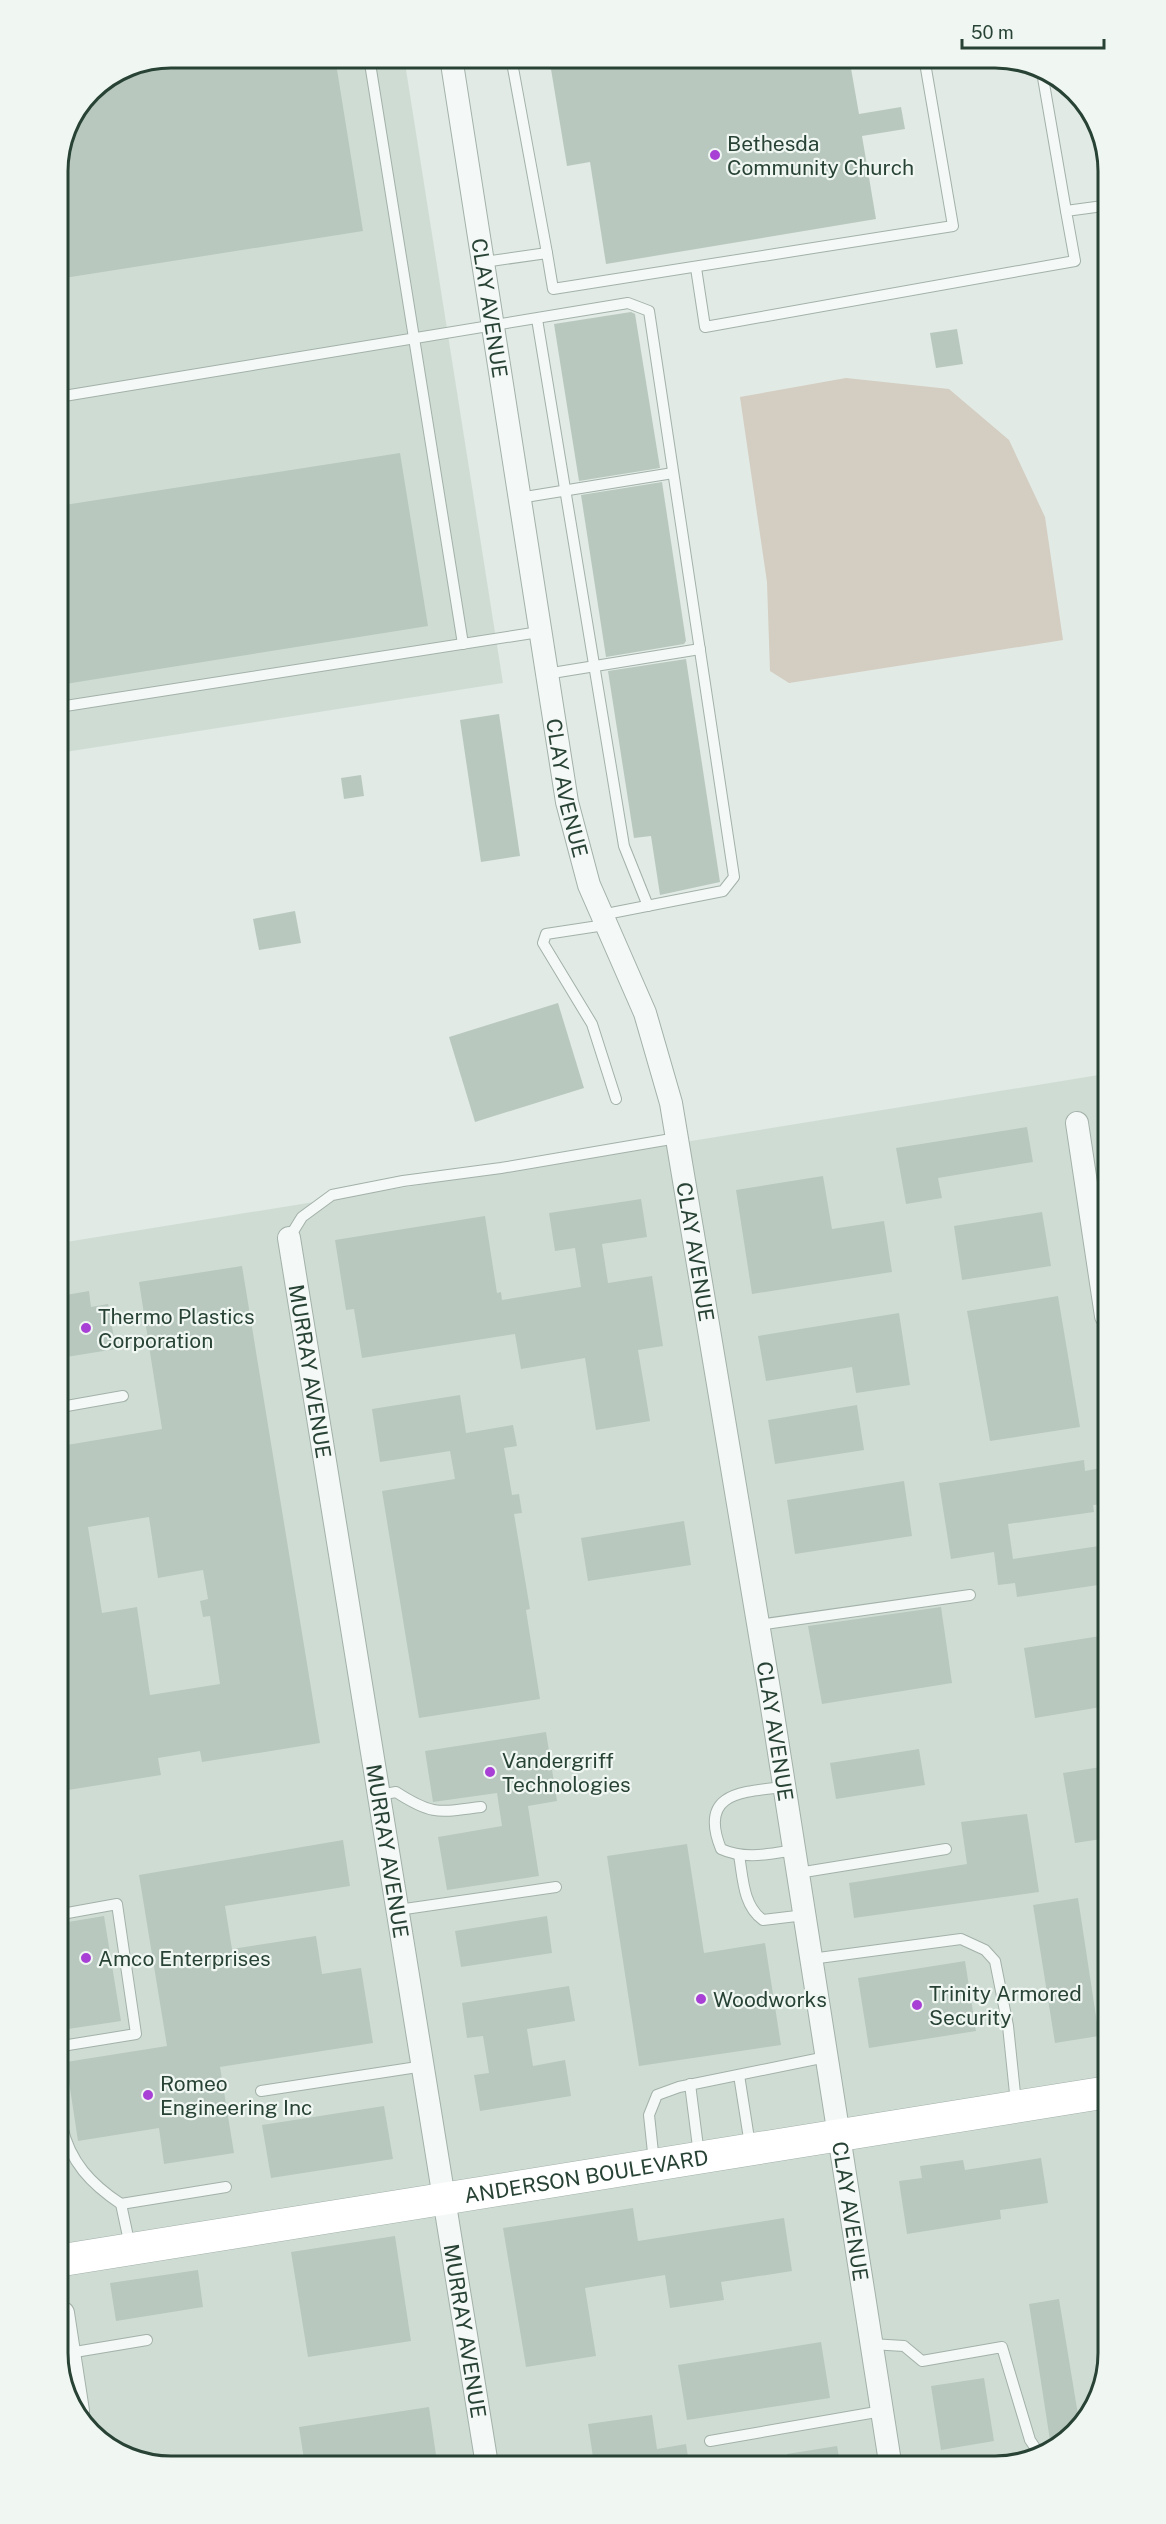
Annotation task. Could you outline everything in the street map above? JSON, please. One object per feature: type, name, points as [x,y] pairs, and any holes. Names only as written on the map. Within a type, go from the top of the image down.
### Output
[{"type":"street","name":"CLAY AVENUE","points":[[453,68],[539,632],[573,832],[603,920],[652,1034],[666,1080],[677,1138],[795,1850],[889,2456]]},
{"type":"street","points":[[1077,1123],[1098,1263]]},
{"type":"street","name":"MURRAY AVENUE","points":[[289,1238],[486,2456]]},
{"type":"street","name":"ANDERSON BOULEVARD","points":[[68,2259],[1098,2094]]},
{"type":"street","points":[[68,2346],[75,2392]]},
{"type":"lane","points":[[371,68],[464,644]]},
{"type":"lane","points":[[514,68],[554,289],[953,226],[926,68]]},
{"type":"lane","points":[[696,268],[705,327],[1075,261],[1043,79]]},
{"type":"lane","points":[[1066,211],[1098,207]]},
{"type":"lane","points":[[484,262],[548,253]]},
{"type":"lane","points":[[68,395],[494,327],[628,303],[649,311],[734,877],[723,891],[648,906],[546,934],[543,944],[592,1024],[616,1099]]},
{"type":"lane","points":[[537,319],[624,846],[648,906]]},
{"type":"lane","points":[[519,498],[673,473]]},
{"type":"lane","points":[[68,706],[539,632]]},
{"type":"lane","points":[[546,674],[700,649]]},
{"type":"lane","points":[[289,1238],[302,1217],[332,1194],[403,1180],[501,1168],[677,1138]]},
{"type":"lane","points":[[68,1406],[123,1396]]},
{"type":"lane","points":[[758,1625],[970,1594]]},
{"type":"lane","points":[[784,1786],[736,1793],[720,1806],[715,1818],[714,1833],[721,1849],[739,1855],[751,1857],[795,1850]]},
{"type":"lane","points":[[380,1795],[396,1792],[420,1807],[435,1812],[481,1807]]},
{"type":"lane","points":[[798,1873],[945,1849]]},
{"type":"lane","points":[[739,1855],[746,1892],[755,1913],[763,1920],[805,1916]]},
{"type":"lane","points":[[398,1910],[556,1887]]},
{"type":"lane","points":[[68,1913],[117,1904],[136,2034],[68,2045]]},
{"type":"lane","points":[[811,1959],[961,1939],[985,1950],[995,1961],[1008,2026],[1017,2106]]},
{"type":"lane","points":[[655,2164],[649,2115],[652,2102],[657,2095],[690,2084],[826,2057]]},
{"type":"lane","points":[[261,2091],[424,2066]]},
{"type":"lane","points":[[739,2075],[751,2149]]},
{"type":"lane","points":[[690,2084],[700,2157]]},
{"type":"lane","points":[[68,2148],[82,2172],[102,2191],[121,2204],[131,2249]]},
{"type":"lane","points":[[121,2204],[226,2187]]},
{"type":"lane","points":[[69,2353],[147,2340]]},
{"type":"lane","points":[[871,2344],[904,2346],[922,2361],[1002,2347],[1030,2440],[1035,2448]]},
{"type":"lane","points":[[710,2441],[882,2411]]},
{"type":"shaded area","points":[[406,68],[503,683],[68,752],[68,164],[71,144],[78,125],[89,108],[113,85],[131,75],[150,69]]},
{"type":"shaded area","points":[[846,378],[949,389],[1009,440],[1045,517],[1063,640],[789,683],[770,671],[767,582],[740,397]]},
{"type":"shaded area","points":[[1098,1075],[1098,2353],[1097,2374],[1088,2399],[1077,2416],[1058,2435],[1029,2451],[1016,2455],[995,2456],[164,2456],[150,2455],[125,2446],[108,2435],[89,2416],[73,2387],[69,2374],[68,2353],[68,1242]]},
{"type":"building","points":[[337,68],[363,231],[68,277],[68,164],[71,144],[78,125],[103,93],[131,75],[150,69]]},
{"type":"building","name":"Bethesda Community Church","points":[[551,68],[851,68],[859,114],[901,107],[905,129],[862,136],[876,219],[606,264],[590,162],[567,166]]},
{"type":"building","points":[[631,312],[635,314],[660,468],[579,481],[554,324]]},
{"type":"building","points":[[957,329],[963,364],[936,368],[930,333]]},
{"type":"building","points":[[400,453],[428,626],[68,684],[68,504]]},
{"type":"building","points":[[662,482],[686,641],[684,644],[606,657],[581,495]]},
{"type":"building","points":[[686,659],[720,882],[660,895],[651,836],[634,838],[608,671]]},
{"type":"building","points":[[499,714],[520,856],[481,862],[460,720]]},
{"type":"building","points":[[361,775],[364,796],[344,799],[341,778]]},
{"type":"building","points":[[295,911],[301,943],[259,950],[253,919]]},
{"type":"building","points":[[558,1003],[584,1088],[475,1122],[449,1037]]},
{"type":"building","points":[[1027,1127],[1033,1162],[938,1178],[942,1198],[906,1204],[896,1148]]},
{"type":"building","points":[[823,1176],[832,1229],[884,1221],[892,1272],[752,1294],[736,1190]]},
{"type":"building","points":[[641,1199],[647,1237],[602,1244],[608,1283],[652,1276],[663,1346],[638,1350],[650,1421],[596,1430],[585,1358],[521,1369],[515,1334],[362,1358],[354,1309],[346,1310],[335,1240],[485,1216],[497,1293],[501,1292],[502,1300],[581,1287],[575,1248],[555,1251],[549,1213]]},
{"type":"building","points":[[1042,1212],[1051,1266],[962,1280],[954,1226]]},
{"type":"building","points":[[242,1266],[320,1743],[202,1762],[200,1751],[158,1758],[161,1775],[68,1790],[68,1445],[162,1429],[139,1282]],"holes":[[[149,1517],[158,1578],[203,1570],[208,1599],[200,1601],[203,1617],[210,1616],[220,1684],[150,1695],[137,1607],[102,1613],[88,1527]]]},
{"type":"building","name":"Thermo Plastics Corporation","points":[[89,1291],[91,1307],[108,1304],[116,1349],[68,1357],[68,1295]]},
{"type":"building","points":[[1058,1296],[1080,1427],[990,1441],[967,1311]]},
{"type":"building","points":[[899,1313],[910,1385],[856,1393],[852,1367],[766,1381],[758,1336]]},
{"type":"building","points":[[460,1395],[466,1433],[513,1425],[517,1446],[504,1448],[512,1495],[519,1494],[522,1513],[514,1514],[530,1609],[526,1610],[540,1699],[419,1718],[382,1491],[455,1479],[450,1451],[380,1462],[372,1409]]},
{"type":"building","points":[[857,1405],[864,1450],[775,1464],[768,1420]]},
{"type":"building","points":[[1084,1460],[1085,1471],[1098,1469],[1098,1505],[1093,1505],[1094,1512],[1008,1524],[1013,1559],[1098,1546],[1098,1585],[1017,1597],[1015,1583],[998,1585],[994,1552],[951,1559],[939,1483]]},
{"type":"building","points":[[904,1481],[912,1536],[795,1554],[787,1500]]},
{"type":"building","points":[[684,1521],[691,1565],[588,1581],[581,1538]]},
{"type":"building","points":[[941,1607],[952,1683],[822,1704],[808,1626]]},
{"type":"building","points":[[1098,1636],[1098,1708],[1035,1718],[1024,1648]]},
{"type":"building","points":[[546,1732],[557,1801],[528,1806],[539,1876],[447,1890],[438,1837],[502,1826],[497,1793],[433,1802],[425,1751]]},
{"type":"building","points":[[919,1749],[925,1785],[836,1799],[830,1763]]},
{"type":"building","points":[[1098,1767],[1098,1840],[1075,1843],[1063,1773]]},
{"type":"building","points":[[1027,1814],[1039,1892],[854,1918],[849,1883],[967,1864],[961,1822]]},
{"type":"building","points":[[343,1840],[350,1886],[225,1906],[232,1949],[316,1936],[322,1974],[361,1968],[373,2043],[220,2067],[234,2153],[164,2164],[159,2128],[78,2141],[68,2062],[167,2046],[139,1875]]},
{"type":"building","name":"Woodworks","points":[[687,1844],[704,1953],[765,1943],[781,2045],[639,2066],[607,1856]]},
{"type":"building","points":[[1078,1898],[1098,2036],[1055,2043],[1033,1905]]},
{"type":"building","name":"Amco Enterprises","points":[[104,1916],[121,2021],[68,2029],[68,1922]]},
{"type":"building","points":[[547,1916],[552,1953],[461,1967],[455,1931]]},
{"type":"building","name":"Trinity Armored Security","points":[[965,1961],[976,2031],[869,2048],[858,1978]]},
{"type":"building","points":[[569,1986],[575,2021],[527,2029],[533,2066],[565,2060],[571,2096],[480,2111],[474,2075],[489,2073],[483,2036],[467,2038],[462,2003]]},
{"type":"building","points":[[384,2106],[393,2159],[271,2178],[262,2125]]},
{"type":"building","points":[[1041,2158],[1048,2203],[1000,2210],[1001,2219],[907,2234],[899,2181],[922,2178],[920,2166],[963,2160],[965,2170]]},
{"type":"building","points":[[633,2208],[638,2241],[784,2218],[792,2271],[721,2282],[724,2300],[670,2308],[665,2275],[585,2288],[596,2356],[526,2367],[503,2228]]},
{"type":"building","points":[[395,2236],[411,2341],[308,2357],[291,2252]]},
{"type":"building","points":[[198,2270],[203,2307],[116,2321],[110,2283]]},
{"type":"building","points":[[1059,2299],[1078,2415],[1050,2441],[1029,2304]]},
{"type":"building","points":[[821,2342],[830,2398],[687,2420],[678,2365]]},
{"type":"building","points":[[984,2378],[994,2441],[941,2450],[931,2386]]},
{"type":"building","points":[[429,2407],[436,2456],[303,2456],[299,2427]]},
{"type":"building","points":[[652,2415],[657,2449],[686,2444],[688,2456],[593,2456],[588,2424]]},
{"type":"building","points":[[837,2446],[839,2456],[787,2456],[787,2454]]},
{"type":"place","name":"Bethesda Community Church","points":[[715,155]]},
{"type":"place","name":"Thermo Plastics Corporation","points":[[86,1328]]},
{"type":"place","name":"Vandergriff Technologies","points":[[490,1772]]},
{"type":"place","name":"Amco Enterprises","points":[[86,1958]]},
{"type":"place","name":"Woodworks","points":[[701,1999]]},
{"type":"place","name":"Trinity Armored Security","points":[[917,2005]]},
{"type":"place","name":"Romeo Engineering Inc","points":[[148,2095]]}]
